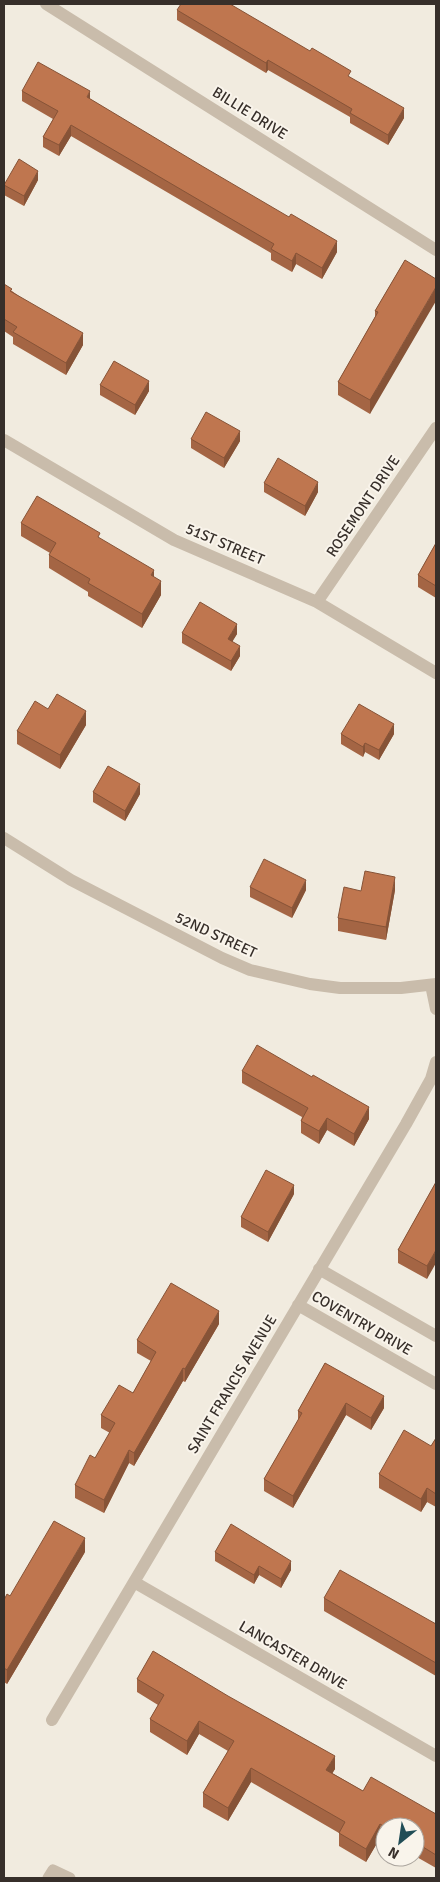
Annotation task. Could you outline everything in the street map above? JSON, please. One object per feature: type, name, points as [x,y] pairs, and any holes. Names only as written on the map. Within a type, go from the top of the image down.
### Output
[{"type":"street","name":"BILLIE DRIVE","points":[[46,4],[436,250]]},
{"type":"street","name":"ROSEMONT DRIVE","points":[[317,602],[436,428]]},
{"type":"street","name":"51ST STREET","points":[[4,440],[174,540],[317,602],[436,673]]},
{"type":"street","name":"52ND STREET","points":[[4,838],[71,880],[222,958],[250,970],[279,978],[340,988],[370,989],[434,985]]},
{"type":"street","points":[[434,985],[436,1010]]},
{"type":"street","name":"SAINT FRANCIS AVENUE","points":[[52,1720],[406,1124],[431,1079],[436,1062]]},
{"type":"street","name":"COVENTRY DRIVE","points":[[319,1269],[436,1336]]},
{"type":"street","name":"COVENTRY DRIVE","points":[[298,1305],[436,1384]]},
{"type":"street","name":"LANCASTER DRIVE","points":[[134,1582],[436,1756]]},
{"type":"lane","points":[[48,1878],[53,1870],[70,1878]]},
{"type":"building","points":[[181,4],[230,4],[310,51],[312,48],[351,71],[348,76],[404,108],[388,135],[350,113],[352,109],[268,60],[266,63],[177,10]]},
{"type":"building","points":[[38,62],[90,91],[87,97],[202,166],[289,217],[291,214],[337,241],[322,268],[296,253],[292,261],[271,249],[274,244],[71,125],[59,145],[43,137],[58,111],[22,91]]},
{"type":"building","points":[[19,159],[38,171],[24,196],[4,185]]},
{"type":"building","points":[[405,260],[436,279],[436,287],[370,400],[338,382],[378,312],[375,311]]},
{"type":"building","points":[[4,284],[12,289],[10,291],[83,333],[66,363],[13,332],[17,327],[4,319]]},
{"type":"building","points":[[114,361],[149,381],[135,405],[100,385]]},
{"type":"building","points":[[206,412],[240,431],[224,458],[191,439]]},
{"type":"building","points":[[278,458],[318,482],[305,506],[264,483]]},
{"type":"building","points":[[37,496],[100,533],[98,537],[154,570],[151,575],[161,581],[142,614],[88,583],[90,579],[49,555],[56,543],[21,523]]},
{"type":"building","points":[[436,543],[436,586],[418,575]]},
{"type":"building","points":[[200,602],[237,624],[228,639],[240,646],[231,661],[182,633]]},
{"type":"building","points":[[57,694],[86,711],[60,755],[17,731],[35,701],[48,709]]},
{"type":"building","points":[[359,704],[394,724],[379,750],[365,743],[363,747],[341,734]]},
{"type":"building","points":[[108,766],[140,784],[125,811],[93,792]]},
{"type":"building","points":[[264,859],[306,880],[292,908],[250,887]]},
{"type":"building","points":[[365,871],[395,877],[386,927],[338,918],[344,887],[361,891]]},
{"type":"building","points":[[257,1045],[369,1107],[354,1134],[327,1118],[319,1131],[301,1121],[308,1108],[242,1071]]},
{"type":"building","points":[[266,1170],[294,1185],[268,1232],[241,1217]]},
{"type":"building","points":[[436,1182],[436,1250],[427,1266],[398,1250]]},
{"type":"building","points":[[171,1283],[219,1311],[185,1369],[183,1368],[134,1453],[129,1450],[104,1500],[75,1485],[90,1455],[95,1458],[115,1423],[101,1415],[119,1385],[133,1393],[156,1352],[137,1340]]},
{"type":"building","points":[[325,1363],[384,1396],[371,1418],[346,1403],[293,1496],[264,1479],[302,1413],[298,1411]]},
{"type":"building","points":[[404,1430],[431,1446],[436,1438],[436,1494],[427,1488],[421,1499],[379,1474]]},
{"type":"building","points":[[54,1521],[85,1538],[7,1670],[4,1668],[4,1600],[7,1594],[10,1596]]},
{"type":"building","points":[[231,1524],[291,1561],[281,1579],[259,1566],[254,1575],[215,1552]]},
{"type":"building","points":[[340,1570],[436,1624],[436,1663],[324,1598]]},
{"type":"building","points":[[153,1651],[335,1756],[326,1770],[363,1791],[371,1777],[436,1814],[436,1855],[425,1848],[425,1817],[375,1817],[375,1833],[366,1849],[339,1833],[345,1822],[251,1768],[228,1808],[203,1793],[234,1741],[199,1721],[187,1741],[150,1719],[164,1695],[137,1679]]}]
